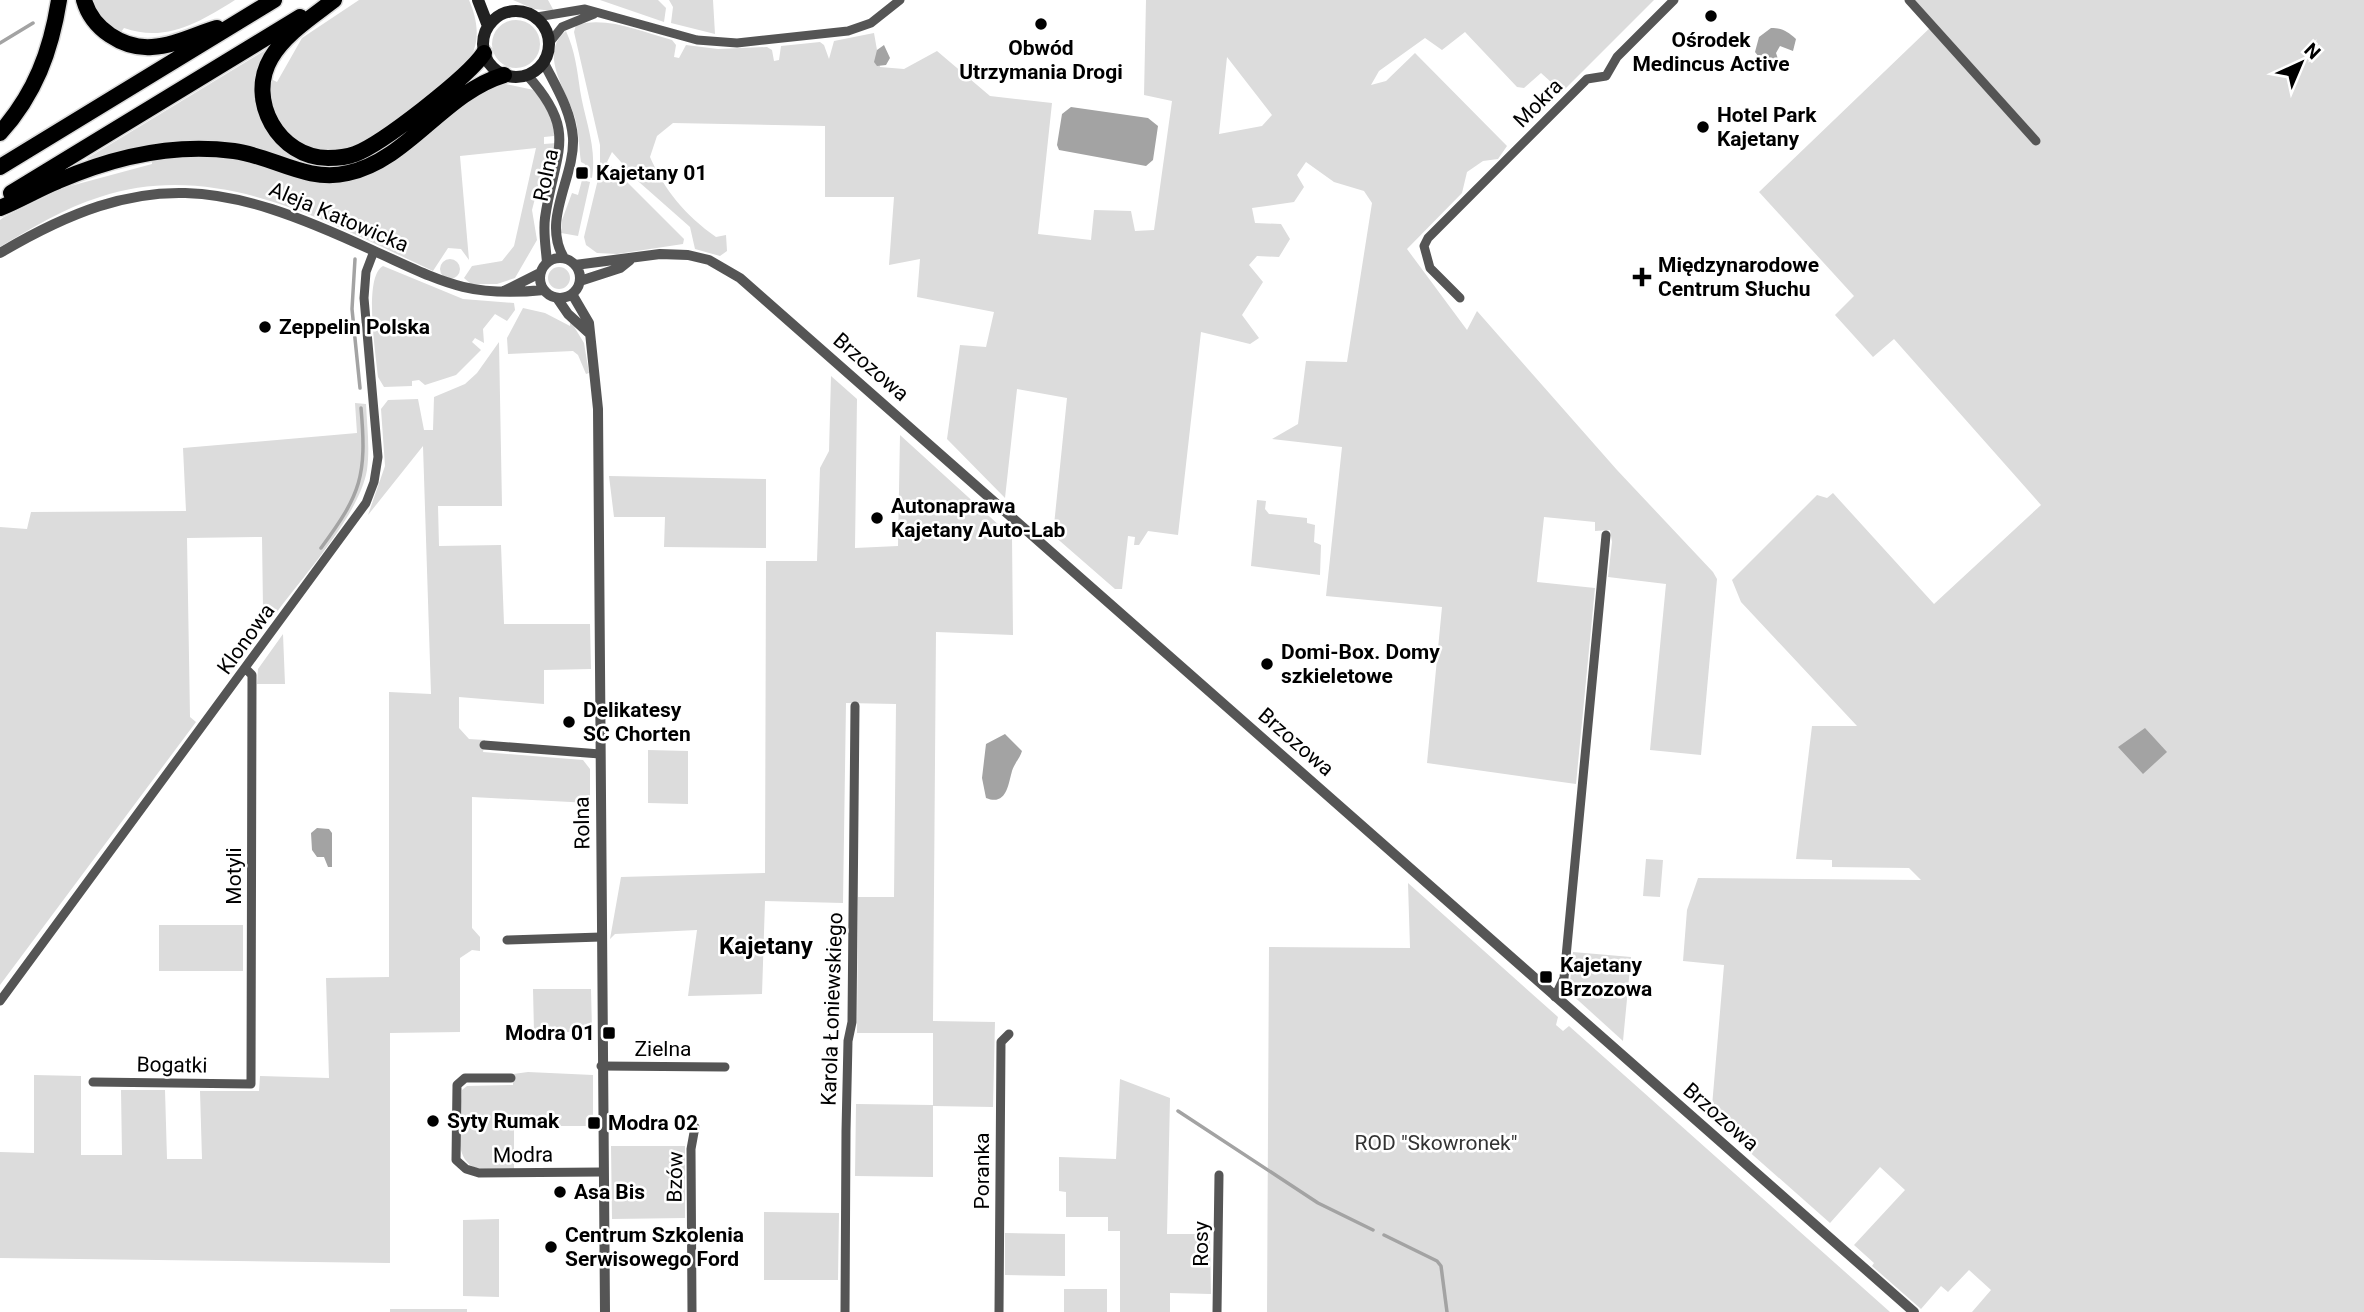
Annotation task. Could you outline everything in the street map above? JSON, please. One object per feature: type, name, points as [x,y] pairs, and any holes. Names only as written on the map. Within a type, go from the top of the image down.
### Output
[{"type":"highway","points":[[0,132],[27,97],[42,68],[59,0]]},
{"type":"highway","points":[[84,0],[102,29],[114,38],[136,46],[166,44],[242,19]]},
{"type":"highway","points":[[0,167],[274,0]]},
{"type":"highway","points":[[0,200],[327,0]]},
{"type":"highway","points":[[334,0],[277,50],[265,70],[263,82],[264,106],[273,126],[289,145],[309,155],[342,157],[373,145],[468,72],[484,52]]},
{"type":"highway","points":[[0,208],[90,168],[160,152],[197,148],[235,151],[319,176],[346,174],[386,156],[468,92],[504,75]]},
{"type":"main road","points":[[478,0],[488,26]]},
{"type":"main road","points":[[504,0],[513,10],[537,17],[546,28],[550,41],[544,63],[527,75],[504,75],[491,66],[484,52],[483,41],[488,26],[497,16],[513,10]]},
{"type":"street","points":[[537,17],[584,9],[594,14],[621,18],[697,40],[737,43],[848,31],[881,17],[900,0]]},
{"type":"street","name":"Mokra","points":[[1460,298],[1427,264],[1424,246],[1428,238],[1586,80],[1606,76],[1617,57],[1674,0]]},
{"type":"street","points":[[1909,0],[2036,141]]},
{"type":"street","points":[[550,41],[566,25],[594,14]]},
{"type":"street","name":"Rolna","points":[[544,63],[562,98],[572,127],[573,150],[555,230],[557,246],[564,258]]},
{"type":"street","name":"Rolna","points":[[527,75],[551,105],[561,134],[545,222],[547,262]]},
{"type":"street","name":"Aleja Katowicka","points":[[0,253],[55,222],[104,203],[147,194],[194,192],[265,205],[453,286],[474,291],[504,291],[516,294],[544,289]]},
{"type":"street","name":"Klonowa","points":[[0,1001],[359,516],[372,490],[378,457],[364,288],[374,251]]},
{"type":"street","name":"Brzozowa","points":[[575,265],[615,259],[630,260],[660,254],[688,255],[709,260],[740,278],[1914,1312]]},
{"type":"street","points":[[557,298],[572,293],[580,281],[575,265],[564,258],[547,262],[540,273],[544,289],[557,298],[568,314],[590,334]]},
{"type":"street","name":"Brzozowa","points":[[580,281],[620,268],[630,260]]},
{"type":"street","name":"Aleja Katowicka","points":[[504,291],[540,273]]},
{"type":"street","name":"Rolna","points":[[572,293],[589,323],[598,408],[601,1172],[605,1312]]},
{"type":"street","points":[[1555,997],[1564,981],[1606,535]]},
{"type":"street","name":"Motyli","points":[[246,669],[252,675],[251,1084]]},
{"type":"street","name":"Karola Łoniewskiego","points":[[845,1312],[848,1041],[852,1022],[855,706]]},
{"type":"street","points":[[484,745],[600,754]]},
{"type":"street","points":[[507,940],[601,937]]},
{"type":"street","name":"Poranka","points":[[999,1312],[1001,1042],[1009,1034]]},
{"type":"street","name":"Zielna","points":[[601,1066],[725,1067]]},
{"type":"street","name":"Modra","points":[[511,1077],[465,1078],[457,1085],[456,1160],[460,1165],[479,1173],[601,1172]]},
{"type":"street","name":"Bogatki","points":[[93,1082],[251,1084]]},
{"type":"street","name":"Bzów","points":[[692,1312],[691,1149],[695,1127]]},
{"type":"street","name":"Rosy","points":[[1217,1312],[1219,1175]]},
{"type":"green space","points":[[91,0],[235,0],[182,28],[154,33],[124,28],[121,32],[103,19]]},
{"type":"green space","points":[[359,0],[469,0],[477,34],[474,50],[465,66],[383,131],[359,143],[336,150],[313,148],[292,136],[281,124],[272,103],[271,79],[277,82],[302,38]]},
{"type":"green space","points":[[513,0],[548,0],[554,11],[534,9]]},
{"type":"green space","points":[[600,0],[658,0],[666,8],[664,22]]},
{"type":"green space","points":[[669,0],[713,0],[715,34],[671,23],[673,7]]},
{"type":"green space","points":[[1146,0],[1654,0],[1562,92],[1541,73],[1524,88],[1517,87],[1465,32],[1442,50],[1425,38],[1379,71],[1371,85],[1386,81],[1415,53],[1507,146],[1498,159],[1483,161],[1467,172],[1462,193],[1407,249],[1467,330],[1477,311],[1617,470],[1713,572],[1717,579],[1701,755],[1650,750],[1666,584],[1608,577],[1612,542],[1610,530],[1595,531],[1595,522],[1544,517],[1537,582],[1595,588],[1576,784],[1427,763],[1442,607],[1326,596],[1342,447],[1272,439],[1298,424],[1306,361],[1347,362],[1372,203],[1364,191],[1334,182],[1306,162],[1297,175],[1304,187],[1294,202],[1252,208],[1255,223],[1281,224],[1290,239],[1279,257],[1257,256],[1249,265],[1263,282],[1242,315],[1259,338],[1250,344],[1201,332],[1178,535],[1148,531],[1139,545],[1134,545],[1135,537],[1128,536],[1122,589],[1115,589],[1053,535],[1067,398],[1017,389],[1005,498],[947,439],[960,345],[986,347],[994,312],[917,297],[920,259],[889,265],[894,197],[825,197],[825,126],[673,123],[657,136],[650,157],[656,169],[677,202],[695,220],[716,237],[726,235],[727,251],[720,256],[695,249],[690,227],[639,182],[612,152],[607,162],[684,239],[683,244],[617,254],[597,253],[586,245],[584,237],[600,171],[600,145],[574,32],[576,25],[600,22],[672,40],[676,45],[674,57],[679,58],[686,45],[718,49],[767,47],[772,50],[774,61],[779,60],[781,46],[820,42],[824,45],[829,59],[834,41],[874,33],[880,67],[904,69],[937,51],[990,96],[1052,103],[1038,234],[1091,240],[1094,210],[1131,211],[1135,231],[1154,230],[1172,101],[1144,95]],"holes":[[[1227,57],[1272,115],[1262,126],[1219,134]]]},
{"type":"green space","points":[[1914,0],[2364,0],[2364,1312],[1972,1312],[1991,1290],[1969,1270],[1948,1292],[1941,1286],[1921,1309],[1872,1266],[1874,1263],[1854,1245],[1905,1190],[1880,1167],[1830,1223],[1711,1118],[1724,965],[1683,961],[1687,910],[1698,878],[1921,880],[1909,868],[1832,867],[1832,860],[1796,859],[1812,726],[1857,726],[1741,602],[1732,580],[1817,495],[1827,498],[1833,493],[1934,604],[2041,505],[1894,339],[1873,357],[1835,315],[1854,296],[1759,192],[1935,23]]},
{"type":"green space","points":[[516,20],[533,27],[540,44],[533,61],[516,68],[499,61],[492,44],[499,27]]},
{"type":"green space","points":[[566,31],[572,46],[592,144],[592,178],[583,175],[585,164],[581,162],[575,118],[554,62],[558,40]]},
{"type":"green space","points":[[272,46],[258,104],[319,163],[433,113],[393,145],[362,163],[324,170],[264,153],[134,151],[86,159]]},
{"type":"green space","points":[[501,83],[534,90],[555,121],[554,136],[544,137],[544,144],[557,143],[545,180],[540,179],[532,210],[537,240],[515,278],[497,284],[471,284],[464,278],[472,266],[502,261],[514,246],[536,148],[460,156],[469,260],[461,249],[448,248],[433,271],[313,216],[272,201],[187,185],[144,187],[100,197],[61,213],[0,247],[0,220],[4,217],[63,188],[152,164],[152,160],[205,155],[237,158],[326,183]]},
{"type":"green space","points":[[582,180],[590,182],[578,236],[561,233],[562,220],[572,193],[578,195]]},
{"type":"green space","points":[[450,259],[457,262],[460,269],[457,276],[450,279],[443,276],[440,269],[443,262]]},
{"type":"green space","points":[[383,266],[463,299],[514,303],[515,310],[507,321],[495,314],[483,329],[484,343],[475,338],[472,342],[481,350],[456,375],[425,385],[419,380],[412,381],[412,386],[384,387],[378,377],[372,300],[377,273]]},
{"type":"green space","points":[[559,267],[567,270],[570,278],[567,286],[559,289],[551,286],[548,278],[551,270]]},
{"type":"green space","points":[[523,308],[545,313],[570,326],[570,320],[584,343],[589,373],[586,374],[578,355],[573,351],[508,354],[507,338]]},
{"type":"green space","points":[[499,342],[502,506],[438,506],[439,546],[501,545],[504,624],[590,624],[591,669],[544,670],[544,704],[459,697],[459,728],[469,739],[485,740],[483,752],[583,760],[590,769],[590,803],[472,797],[472,928],[480,937],[480,951],[472,950],[460,958],[460,1032],[390,1033],[390,1263],[0,1258],[0,1152],[34,1153],[34,1075],[81,1076],[81,1155],[122,1155],[121,1090],[165,1090],[167,1159],[202,1159],[200,1091],[259,1091],[260,1076],[329,1078],[326,978],[389,977],[389,692],[431,694],[423,446],[368,515],[385,466],[381,409],[388,400],[418,399],[424,430],[433,430],[434,397],[465,384],[477,373]]},
{"type":"green space","points":[[831,376],[857,399],[855,548],[898,546],[900,435],[1012,537],[1013,635],[936,632],[933,1021],[995,1022],[993,1107],[933,1106],[933,1177],[855,1176],[856,1104],[933,1105],[933,1033],[857,1033],[858,897],[894,897],[896,704],[846,703],[843,903],[765,901],[762,994],[688,996],[697,930],[615,934],[610,939],[621,877],[765,873],[766,561],[817,561],[820,468],[829,451]]},
{"type":"green space","points":[[355,403],[366,404],[368,462],[362,488],[341,526],[274,616],[263,609],[262,537],[187,538],[190,717],[196,722],[0,985],[0,527],[27,529],[31,512],[186,511],[183,448],[357,433]]},
{"type":"green space","points":[[609,476],[766,479],[766,548],[664,547],[665,517],[614,517]]},
{"type":"green space","points":[[1257,500],[1266,501],[1265,509],[1269,514],[1307,518],[1307,523],[1315,525],[1314,542],[1321,545],[1320,575],[1251,566]]},
{"type":"green space","points":[[283,634],[285,684],[257,684],[258,669]]},
{"type":"green space","points":[[648,750],[688,751],[688,804],[648,803]]},
{"type":"green space","points":[[1646,859],[1663,860],[1660,897],[1643,896]]},
{"type":"green space","name":"ROD \"Skowronek\"","points":[[1408,883],[1558,1017],[1556,1025],[1563,1031],[1569,1026],[1890,1312],[1267,1312],[1269,947],[1410,948]]},
{"type":"green space","points":[[159,925],[243,925],[243,971],[159,971]]},
{"type":"green space","points":[[1573,952],[1631,957],[1623,1041],[1569,992]]},
{"type":"green space","points":[[533,989],[591,989],[592,1032],[534,1032]]},
{"type":"green space","points":[[528,1072],[593,1075],[593,1126],[514,1126],[514,1169],[484,1170],[470,1165],[460,1148],[462,1090],[467,1086],[513,1085],[513,1074]]},
{"type":"green space","points":[[1120,1079],[1170,1098],[1167,1234],[1210,1234],[1211,1294],[1170,1293],[1170,1312],[1120,1312],[1120,1231],[1108,1231],[1108,1217],[1066,1217],[1066,1192],[1059,1191],[1059,1157],[1116,1159]]},
{"type":"green space","points":[[611,1146],[685,1146],[685,1218],[612,1219]]},
{"type":"green space","points":[[764,1212],[839,1213],[838,1280],[764,1280]]},
{"type":"green space","points":[[499,1219],[499,1297],[463,1296],[463,1220]]},
{"type":"green space","points":[[1005,1233],[1065,1234],[1065,1276],[1005,1275]]},
{"type":"green space","points":[[1064,1289],[1107,1289],[1107,1312],[1064,1312]]},
{"type":"green space","points":[[390,1309],[467,1309],[467,1312],[390,1312]]},
{"type":"shaded area","points":[[1771,28],[1784,30],[1796,39],[1793,51],[1780,46],[1776,53],[1778,59],[1767,67],[1755,52],[1759,37]]},
{"type":"shaded area","points":[[884,45],[890,58],[886,65],[877,66],[874,62],[877,50]]},
{"type":"shaded area","points":[[1071,107],[1148,118],[1158,126],[1153,160],[1146,166],[1059,150],[1057,145],[1062,114]]},
{"type":"shaded area","points":[[2145,728],[2167,752],[2143,774],[2118,747]]},
{"type":"shaded area","points":[[1005,734],[1022,751],[1005,793],[993,800],[986,798],[982,778],[986,744]]},
{"type":"shaded area","points":[[317,828],[329,829],[332,833],[332,867],[328,867],[324,857],[317,857],[312,850],[311,833]]},
{"type":"waterway","points":[[0,43],[33,23]]},
{"type":"waterway","points":[[355,259],[352,309],[360,388]]},
{"type":"waterway","points":[[321,548],[345,513],[358,483],[363,451],[361,408]]},
{"type":"waterway","points":[[1178,1111],[1318,1203],[1373,1230]]},
{"type":"waterway","points":[[1384,1235],[1437,1261],[1441,1266],[1447,1312]]},
{"type":"place","name":"Ośrodek Medincus Active","points":[[1711,16]]},
{"type":"place","name":"Obwód Utrzymania Drogi","points":[[1041,24]]},
{"type":"place","name":"Hotel Park Kajetany","points":[[1703,127]]},
{"type":"place","name":"Kajetany 01","points":[[582,173]]},
{"type":"place","name":"Międzynarodowe Centrum Słuchu","points":[[1642,277]]},
{"type":"place","name":"Zeppelin Polska","points":[[265,327]]},
{"type":"place","name":"Autonaprawa Kajetany Auto-Lab","points":[[877,518]]},
{"type":"place","name":"Domi-Box. Domy szkieletowe","points":[[1267,664]]},
{"type":"place","name":"Delikatesy SC Chorten","points":[[569,722]]},
{"type":"place","name":"Kajetany Brzozowa","points":[[1546,977]]},
{"type":"place","name":"Modra 01","points":[[609,1033]]},
{"type":"place","name":"Syty Rumak","points":[[433,1121]]},
{"type":"place","name":"Modra 02","points":[[594,1123]]},
{"type":"place","name":"Asa Bis","points":[[560,1192]]},
{"type":"place","name":"Centrum Szkolenia Serwisowego Ford","points":[[551,1247]]},
{"type":"district","name":"Kajetany","points":[[766,946]]}]
